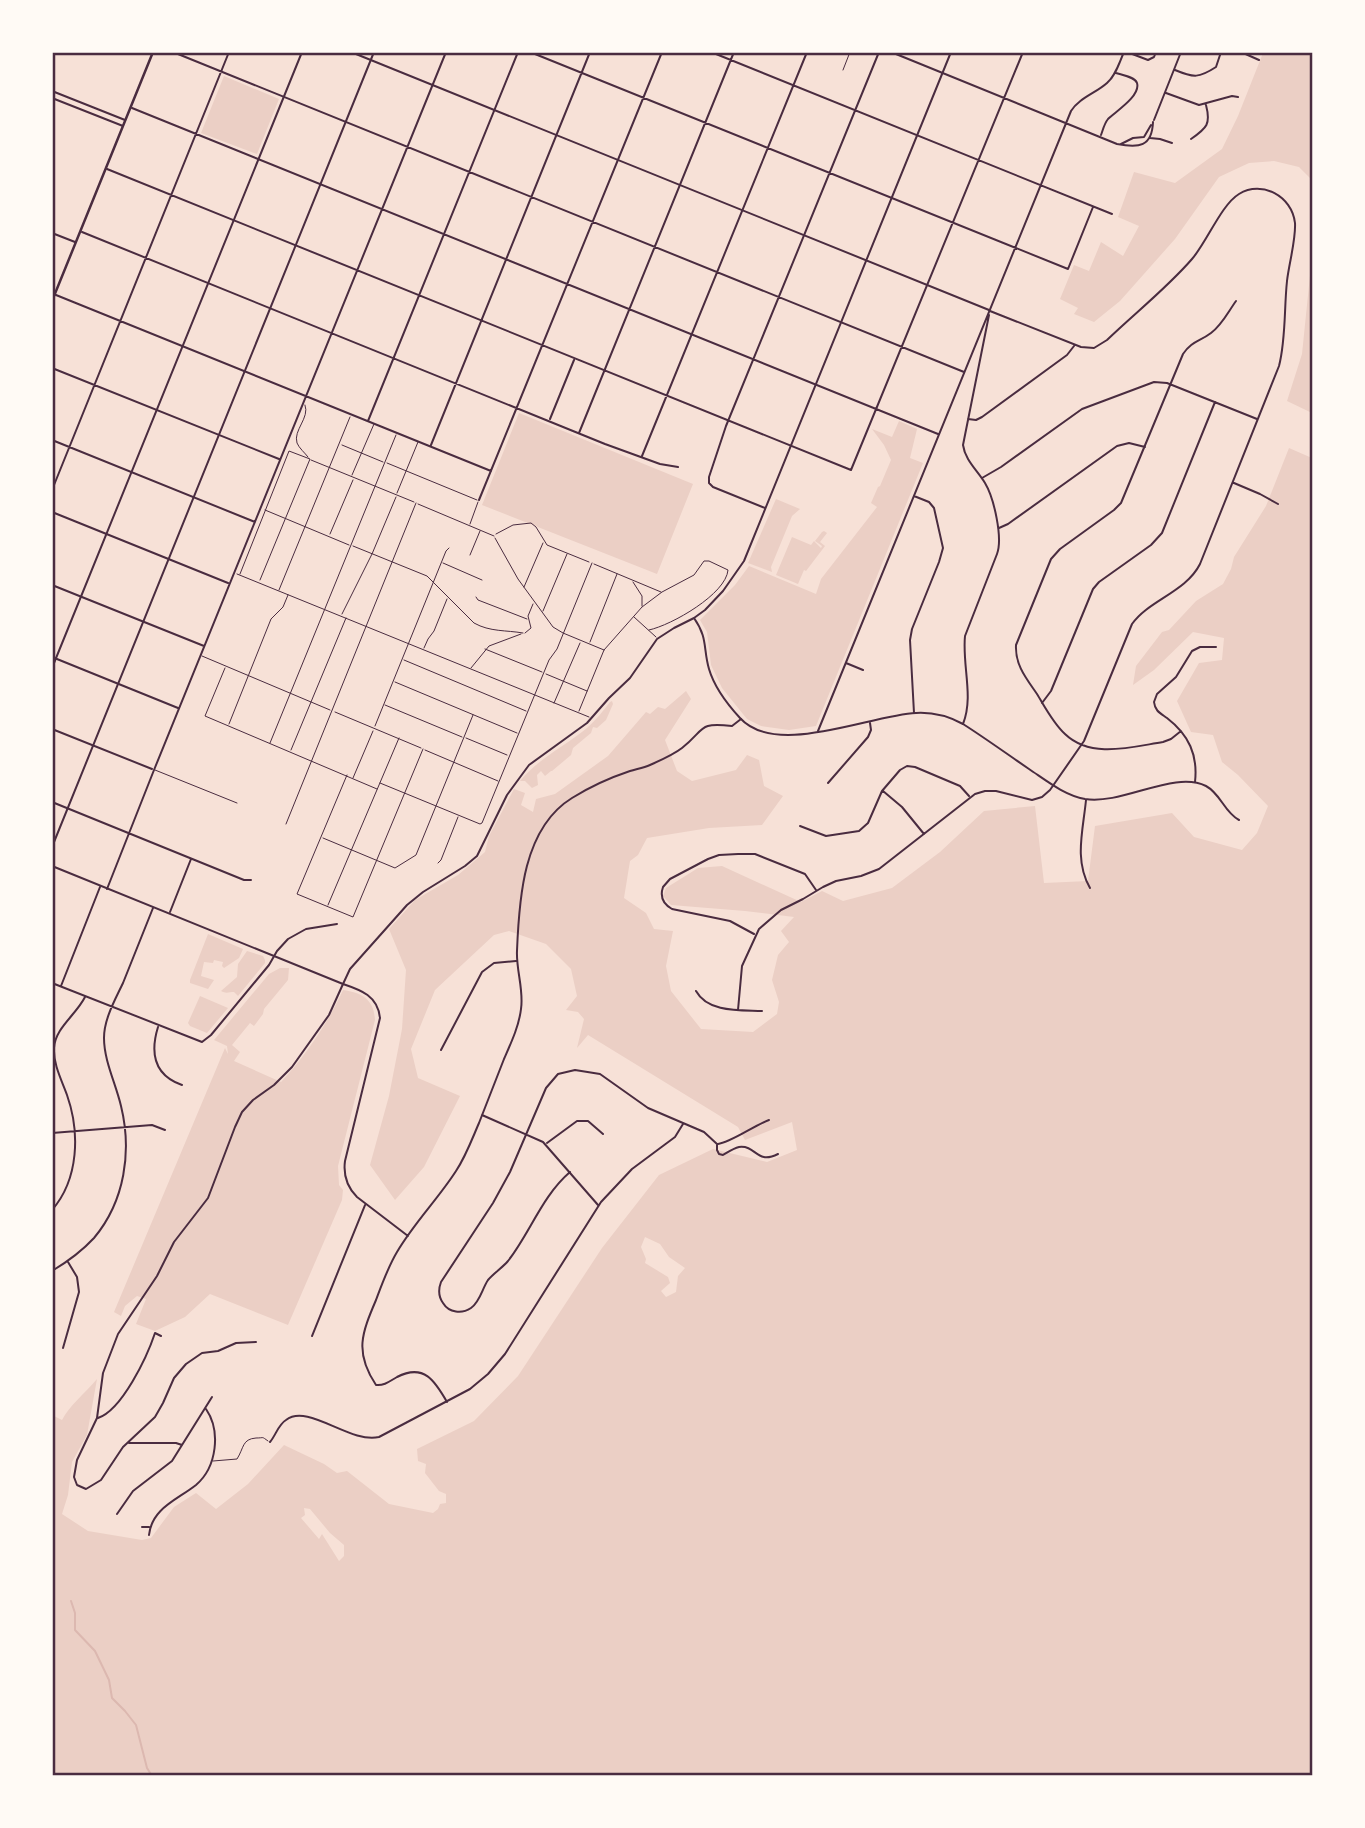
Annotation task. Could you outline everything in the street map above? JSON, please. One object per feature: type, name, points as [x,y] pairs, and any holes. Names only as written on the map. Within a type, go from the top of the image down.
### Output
[{"type":"main road","points":[[52,301],[153,52]]},
{"type":"street","points":[[173,52],[964,372]]},
{"type":"street","points":[[52,489],[229,52]]},
{"type":"street","points":[[52,668],[302,52]]},
{"type":"street","points":[[351,52],[1075,345],[1090,348],[1107,340],[1190,261],[1228,204],[1237,195],[1244,191],[1262,189],[1279,195],[1290,208],[1294,222],[1281,360],[1233,483],[1196,571],[1132,624],[1082,745],[1054,786],[1042,797],[1032,800],[1004,792],[980,792],[879,869],[836,881],[779,911],[755,934],[741,970],[738,1010]]},
{"type":"street","points":[[52,847],[374,52]]},
{"type":"street","points":[[107,889],[446,52]]},
{"type":"street","points":[[368,421],[518,52]]},
{"type":"street","points":[[530,52],[1068,269],[1093,207]]},
{"type":"street","points":[[430,446],[590,52]]},
{"type":"street","points":[[479,500],[662,52]]},
{"type":"street","points":[[711,52],[1112,214]]},
{"type":"street","points":[[579,433],[734,52]]},
{"type":"street","points":[[641,457],[807,52]]},
{"type":"street","points":[[766,508],[713,487],[709,484],[709,477],[728,421],[879,52]]},
{"type":"street","points":[[891,52],[1121,144],[1138,146],[1146,142],[1150,138],[1153,121]]},
{"type":"street","points":[[256,1342],[233,1344],[218,1351],[202,1353],[190,1361],[174,1378],[155,1417],[127,1443],[99,1482],[86,1489],[77,1485],[74,1477],[77,1460],[97,1418],[103,1373],[120,1332],[157,1276],[174,1242],[208,1198],[242,1112],[292,1067],[329,1015],[352,967],[407,905],[477,856],[502,804],[521,774],[587,723],[630,678],[657,639],[694,618],[714,601],[744,561],[951,52]]},
{"type":"street","points":[[106,169],[851,470],[1023,52]]},
{"type":"street","points":[[818,732],[1073,106],[1106,84],[1126,52],[1148,60],[1154,57],[1156,52]]},
{"type":"street","points":[[1141,52],[1149,52]]},
{"type":"street","points":[[1121,144],[1146,135],[1181,52]]},
{"type":"street","points":[[1174,70],[1191,77],[1197,76],[1216,67],[1221,52]]},
{"type":"street","points":[[1241,52],[1259,60]]},
{"type":"street","points":[[1100,137],[1107,121],[1129,101],[1137,84],[1115,72]]},
{"type":"street","points":[[52,91],[126,120]]},
{"type":"street","points":[[1165,92],[1197,105],[1232,96],[1238,97]]},
{"type":"street","points":[[52,98],[123,127]]},
{"type":"street","points":[[81,109],[83,103]]},
{"type":"street","points":[[1191,139],[1207,124],[1209,116],[1205,104]]},
{"type":"street","points":[[131,108],[938,434]]},
{"type":"street","points":[[1146,135],[1172,143]]},
{"type":"street","points":[[81,232],[579,433],[641,457],[678,467]]},
{"type":"street","points":[[52,233],[76,243]]},
{"type":"street","points":[[55,295],[491,471]]},
{"type":"street","points":[[1181,731],[1160,742],[1106,750],[1095,749],[1070,739],[1060,729],[1021,670],[1017,661],[1016,645],[1051,559],[1121,503],[1185,350],[1216,329],[1236,301]]},
{"type":"street","points":[[963,723],[968,707],[965,636],[999,551],[1000,539],[989,491],[963,449],[989,310]]},
{"type":"street","points":[[967,419],[982,417],[1067,355],[1075,345]]},
{"type":"street","points":[[549,421],[574,359]]},
{"type":"street","points":[[52,368],[280,460]]},
{"type":"street","points":[[982,478],[1082,409],[1154,382],[1171,384],[1258,419]]},
{"type":"street","points":[[1042,703],[1051,691],[1093,589],[1160,536],[1215,402]]},
{"type":"street","points":[[52,440],[255,522]]},
{"type":"street","points":[[998,528],[1008,524],[1117,446],[1129,443],[1145,447]]},
{"type":"street","points":[[1233,483],[1278,504]]},
{"type":"street","points":[[913,495],[929,502],[934,508],[943,548],[909,640],[914,713]]},
{"type":"street","points":[[52,512],[229,584]]},
{"type":"street","points":[[52,585],[204,646]]},
{"type":"street","points":[[694,618],[704,635],[711,675],[741,719],[758,731],[785,736],[914,713],[938,714],[963,723],[1054,786],[1072,795],[1086,799],[1110,799],[1179,782],[1195,782],[1214,792],[1238,820]]},
{"type":"street","points":[[1195,782],[1196,768],[1188,740],[1157,711],[1154,699],[1176,677],[1192,652],[1200,647],[1216,647]]},
{"type":"street","points":[[54,658],[179,708]]},
{"type":"street","points":[[845,663],[863,670]]},
{"type":"street","points":[[447,1402],[435,1382],[421,1373],[405,1374],[378,1386],[363,1359],[362,1346],[365,1327],[391,1261],[458,1169],[520,1017],[522,996],[517,961],[528,858],[539,834],[567,801],[670,755],[684,747],[705,727],[714,724],[732,726],[741,719]]},
{"type":"street","points":[[828,783],[868,737],[871,730],[870,721]]},
{"type":"street","points":[[52,729],[154,770]]},
{"type":"street","points":[[800,826],[827,836],[864,828],[870,821],[882,790],[900,770],[910,766],[960,786],[970,797]]},
{"type":"street","points":[[882,790],[902,807],[924,834]]},
{"type":"street","points":[[1086,799],[1080,860],[1083,875],[1090,888]]},
{"type":"street","points":[[52,802],[244,880],[251,880]]},
{"type":"street","points":[[755,934],[730,921],[676,910],[666,905],[662,896],[664,884],[719,855],[755,855],[805,874],[816,890]]},
{"type":"street","points":[[169,914],[191,858]]},
{"type":"street","points":[[52,866],[370,996],[377,1005],[379,1024],[344,1167],[345,1177],[357,1197],[408,1236]]},
{"type":"street","points":[[60,986],[101,886]]},
{"type":"street","points":[[52,1271],[94,1238],[105,1223],[120,1187],[126,1163],[125,1128],[105,1047],[105,1030],[154,907]]},
{"type":"street","points":[[52,983],[203,1042],[288,939],[300,931],[337,924]]},
{"type":"street","points":[[441,1050],[482,972],[494,962],[517,961]]},
{"type":"street","points":[[696,991],[700,998],[720,1007],[762,1012]]},
{"type":"street","points":[[52,1210],[61,1199],[71,1178],[75,1155],[75,1132],[70,1105],[56,1063],[54,1048],[60,1031],[85,996]]},
{"type":"street","points":[[159,1026],[154,1043],[157,1063],[166,1078],[182,1085]]},
{"type":"street","points":[[570,1172],[552,1191],[508,1261],[486,1282],[476,1304],[463,1311],[450,1310],[440,1299],[441,1282],[498,1195],[513,1168],[548,1085],[558,1074],[575,1070],[603,1076],[648,1108],[707,1133],[718,1144],[723,1144],[769,1120]]},
{"type":"street","points":[[482,1115],[546,1144],[598,1206]]},
{"type":"street","points":[[546,1144],[580,1120],[590,1122],[603,1134]]},
{"type":"street","points":[[270,1442],[282,1423],[295,1416],[308,1417],[358,1437],[374,1438],[465,1393],[482,1380],[505,1354],[608,1193],[632,1169],[675,1137],[683,1123]]},
{"type":"street","points":[[52,1133],[152,1125],[165,1130]]},
{"type":"street","points":[[718,1144],[719,1154],[738,1147],[749,1149],[763,1158],[778,1154]]},
{"type":"street","points":[[312,1336],[366,1204]]},
{"type":"street","points":[[63,1348],[79,1292],[78,1277],[68,1261]]},
{"type":"street","points":[[97,1418],[106,1414],[123,1395],[144,1360],[155,1333],[161,1336]]},
{"type":"street","points":[[117,1514],[133,1491],[172,1461],[212,1397]]},
{"type":"street","points":[[149,1535],[154,1518],[200,1480],[211,1461],[215,1435],[206,1409]]},
{"type":"street","points":[[127,1443],[182,1445]]},
{"type":"street","points":[[142,1527],[150,1527]]},
{"type":"lane","points":[[843,70],[850,52]]},
{"type":"lane","points":[[304,403],[307,411],[297,444],[310,459]]},
{"type":"lane","points":[[279,590],[351,415]]},
{"type":"lane","points":[[330,536],[374,424]]},
{"type":"lane","points":[[270,743],[397,433]]},
{"type":"lane","points":[[341,616],[372,554],[418,441]]},
{"type":"lane","points":[[340,444],[479,500],[470,525]]},
{"type":"lane","points":[[239,574],[289,451],[494,536],[524,588],[553,627],[604,650]]},
{"type":"lane","points":[[259,582],[310,459]]},
{"type":"lane","points":[[286,824],[416,503]]},
{"type":"lane","points":[[265,510],[427,576],[474,623],[482,627],[493,631],[523,633]]},
{"type":"lane","points":[[494,536],[513,525],[531,523],[553,548],[662,592]]},
{"type":"lane","points":[[470,555],[481,529]]},
{"type":"lane","points":[[524,588],[545,542]]},
{"type":"lane","points":[[353,778],[449,548]]},
{"type":"lane","points":[[542,614],[567,554]]},
{"type":"lane","points":[[579,713],[604,650],[642,607],[662,592],[694,575],[704,561],[729,571],[710,596],[691,612],[649,630]]},
{"type":"lane","points":[[442,563],[482,580]]},
{"type":"lane","points":[[380,783],[480,824],[482,822],[543,673],[557,649],[592,563]]},
{"type":"lane","points":[[234,572],[592,718]]},
{"type":"lane","points":[[589,644],[617,574]]},
{"type":"lane","points":[[632,580],[642,596],[642,607]]},
{"type":"lane","points":[[228,726],[274,615],[283,607],[288,594]]},
{"type":"lane","points":[[424,649],[448,597]]},
{"type":"lane","points":[[476,597],[524,619],[529,618]]},
{"type":"lane","points":[[471,668],[492,644],[531,628],[529,618],[534,602]]},
{"type":"lane","points":[[634,616],[657,639]]},
{"type":"lane","points":[[290,752],[346,618]]},
{"type":"lane","points":[[554,703],[581,640]]},
{"type":"lane","points":[[485,649],[588,691]]},
{"type":"lane","points":[[200,656],[499,781]]},
{"type":"lane","points":[[402,660],[528,711]]},
{"type":"lane","points":[[225,666],[205,716],[377,789]]},
{"type":"lane","points":[[393,681],[519,733]]},
{"type":"lane","points":[[384,704],[509,756]]},
{"type":"lane","points":[[320,837],[395,868],[416,855],[473,715]]},
{"type":"lane","points":[[327,907],[399,738]]},
{"type":"lane","points":[[346,775],[297,894],[353,917],[423,749]]},
{"type":"lane","points":[[154,770],[237,803]]},
{"type":"lane","points":[[438,863],[459,815]]},
{"type":"lane","points":[[211,1461],[237,1459],[250,1438],[263,1438],[270,1442]]},
{"type":"shaded area","points":[[1263,53],[1312,53],[1312,180],[1299,167],[1274,161],[1249,163],[1219,177],[1175,239],[1120,301],[1094,322],[1074,314],[1078,308],[1060,299],[1074,265],[1089,271],[1101,242],[1123,256],[1139,226],[1118,217],[1134,172],[1175,183],[1222,149]]},
{"type":"shaded area","points":[[224,76],[279,99],[257,154],[201,133]]},
{"type":"shaded area","points":[[1312,256],[1312,413],[1287,401],[1302,354]]},
{"type":"shaded area","points":[[519,413],[693,484],[657,574],[482,505]]},
{"type":"shaded area","points":[[899,421],[917,429],[910,458],[923,463],[816,726],[789,730],[761,726],[747,719],[722,688],[711,665],[707,632],[700,620],[735,585],[749,566],[816,594],[821,579],[877,507],[871,503],[891,460],[872,429],[892,437]]},
{"type":"shaded area","points":[[1289,448],[1312,458],[1312,1775],[53,1775],[52,1415],[62,1420],[97,1379],[87,1435],[72,1462],[68,1495],[62,1514],[88,1531],[142,1540],[151,1538],[174,1507],[196,1493],[216,1509],[248,1484],[284,1445],[337,1473],[347,1471],[389,1504],[433,1513],[440,1504],[446,1503],[446,1494],[439,1491],[425,1473],[426,1464],[418,1461],[417,1449],[474,1421],[518,1376],[602,1248],[659,1175],[713,1149],[767,1162],[797,1150],[792,1122],[745,1140],[738,1127],[588,1035],[577,1048],[584,1019],[578,1012],[566,1010],[577,996],[571,969],[546,944],[509,931],[494,935],[435,990],[411,1049],[418,1078],[460,1096],[424,1167],[395,1200],[370,1165],[389,1096],[402,1029],[406,970],[389,929],[415,900],[458,875],[485,852],[489,836],[514,789],[525,793],[521,805],[533,812],[536,799],[555,794],[608,756],[646,712],[650,714],[658,707],[665,709],[686,691],[691,699],[665,740],[677,771],[692,781],[736,770],[747,755],[759,760],[764,786],[783,796],[762,825],[709,828],[647,838],[638,855],[630,861],[624,898],[646,913],[654,929],[673,931],[666,966],[671,991],[701,1029],[753,1032],[777,1014],[779,1002],[772,980],[778,955],[789,942],[781,931],[794,917],[671,905],[663,896],[666,888],[698,868],[722,866],[801,902],[822,891],[843,901],[892,888],[940,852],[984,811],[1035,806],[1044,883],[1088,881],[1095,826],[1172,813],[1194,837],[1242,850],[1257,833],[1268,806],[1222,762],[1213,735],[1191,732],[1177,701],[1199,663],[1222,660],[1224,638],[1193,632],[1154,670],[1133,685],[1136,666],[1162,632],[1169,630],[1196,601],[1223,584],[1234,557],[1266,506]],"holes":[[[645,1237],[660,1244],[669,1257],[685,1268],[678,1276],[676,1292],[666,1297],[661,1291],[670,1283],[668,1277],[645,1263],[641,1247]],[[304,1508],[310,1509],[344,1545],[344,1556],[339,1561],[322,1534],[319,1539],[301,1518],[305,1515]]]},
{"type":"shaded area","points":[[776,499],[800,509],[792,516],[771,567],[772,572],[748,563]]},
{"type":"shaded area","points":[[824,531],[827,533],[820,542],[825,546],[806,571],[804,570],[798,584],[776,575],[792,537],[811,545],[814,541],[821,548],[815,541]]},
{"type":"shaded area","points":[[610,702],[613,704],[606,720],[597,728],[593,727],[591,733],[573,748],[571,755],[552,771],[545,776],[541,771],[537,775],[538,785],[532,788],[525,781],[520,781],[544,759],[587,728]]},
{"type":"shaded area","points":[[208,934],[243,949],[239,958],[224,968],[223,962],[204,962],[201,976],[214,980],[208,989],[190,983],[190,980]]},
{"type":"shaded area","points":[[247,951],[263,956],[265,963],[238,996],[234,992],[221,991],[237,977],[238,964]]},
{"type":"shaded area","points":[[280,968],[289,968],[288,980],[254,1026],[250,1023],[232,1045],[240,1052],[234,1061],[281,1082],[316,1038],[343,990],[366,998],[374,1013],[375,1020],[338,1166],[339,1185],[343,1190],[342,1200],[288,1325],[210,1294],[185,1317],[155,1331],[136,1324],[146,1299],[137,1296],[125,1306],[121,1316],[114,1312],[225,1048],[228,1054],[227,1046],[214,1040],[269,974]]},
{"type":"shaded area","points":[[200,996],[228,1008],[207,1033],[188,1023]]},
{"type":"waterway","points":[[71,1601],[75,1613],[75,1630],[95,1651],[109,1680],[112,1698],[136,1725],[147,1768],[152,1776]]}]
